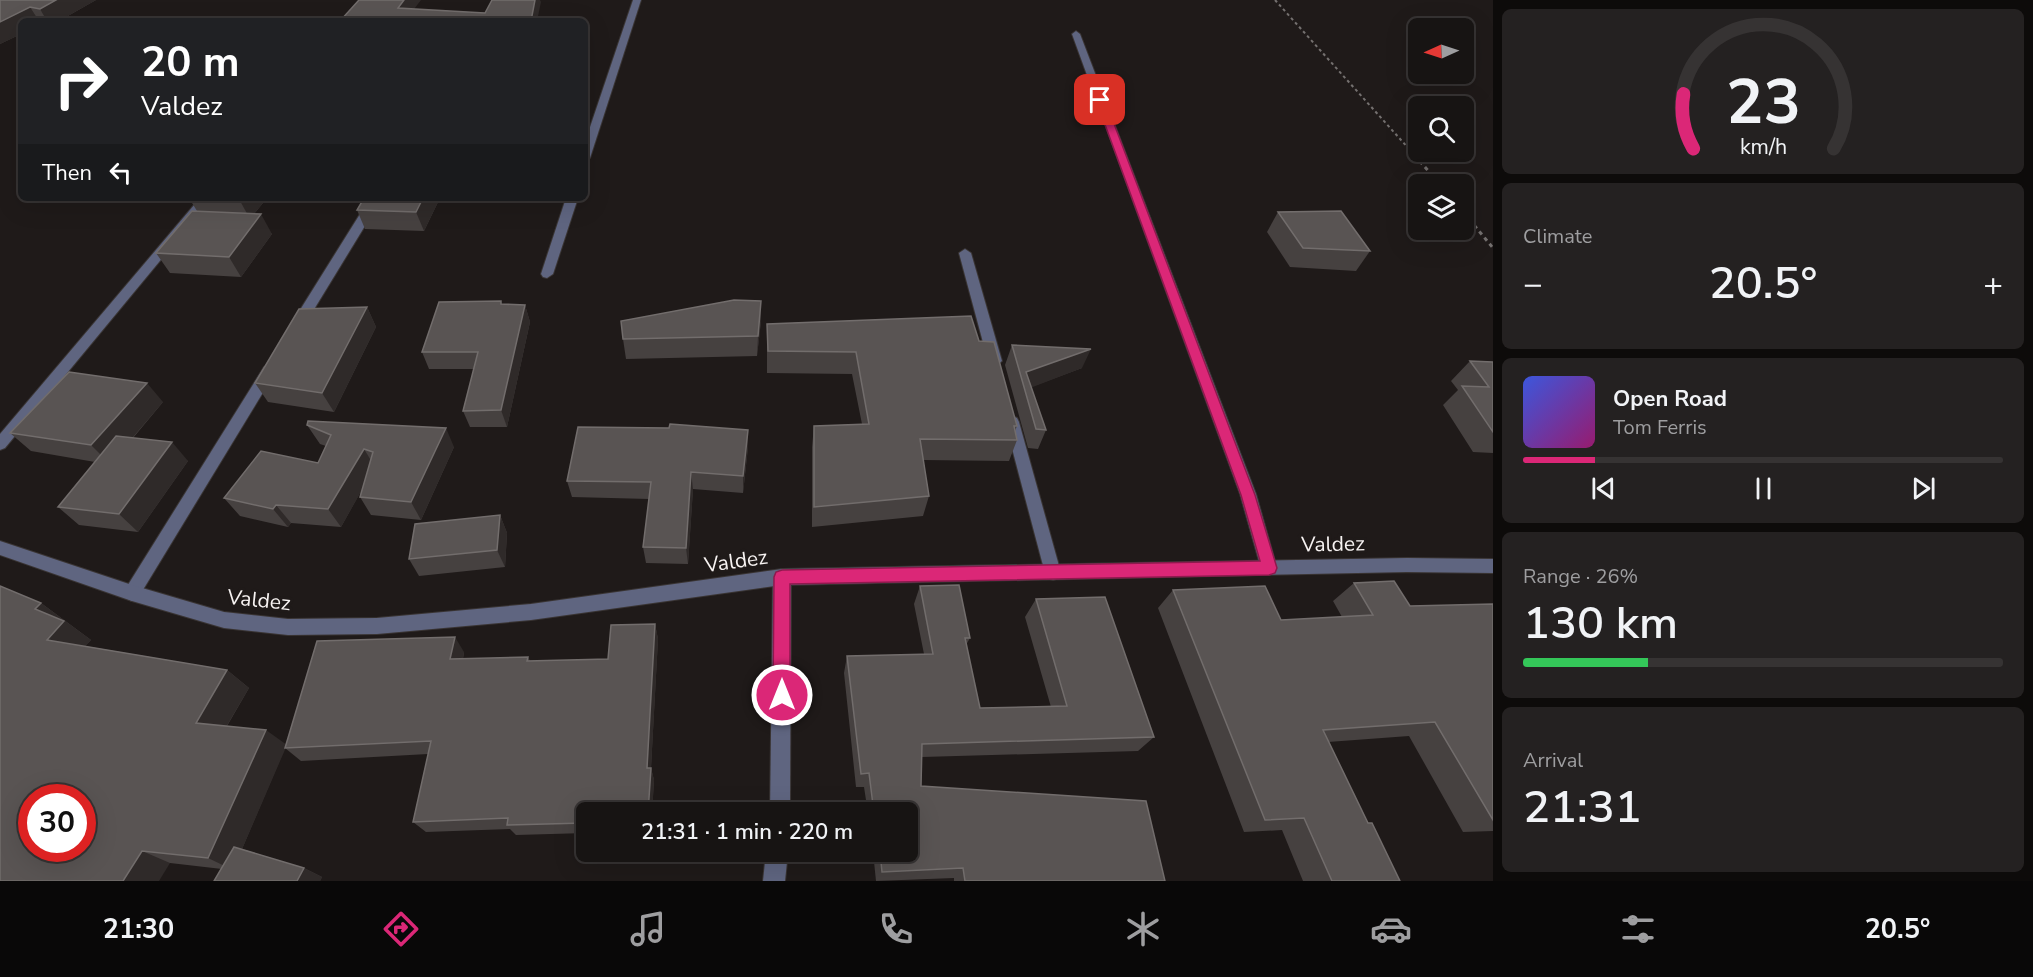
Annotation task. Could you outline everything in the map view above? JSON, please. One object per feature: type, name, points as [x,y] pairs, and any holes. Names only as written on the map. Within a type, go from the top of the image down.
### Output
[{"type":"street","points":[[588,149],[637,0]]},
{"type":"street","points":[[1076,34],[1248,495],[1269,568]]},
{"type":"street","points":[[0,444],[203,201]]},
{"type":"street","points":[[288,340],[374,201]]},
{"type":"street","points":[[547,274],[571,201]]},
{"type":"street","points":[[965,253],[1000,378]]},
{"type":"street","points":[[132,593],[276,360]]},
{"type":"street","points":[[1009,413],[1053,573]]},
{"type":"street","name":"Valdez","points":[[0,548],[132,593],[224,621],[288,627],[377,626],[531,612],[782,577],[1407,565],[1493,566]]},
{"type":"street","points":[[780,802],[782,577]]},
{"type":"street","points":[[774,881],[776,862]]},
{"type":"path","points":[[1275,0],[1431,174]]},
{"type":"path","points":[[1474,225],[1493,248]]},
{"type":"building","points":[[0,0],[56,0],[40,9],[30,7],[0,22]]},
{"type":"building","points":[[359,0],[404,0],[398,8],[485,13],[492,0],[535,0],[532,18],[343,18]]},
{"type":"building","points":[[362,201],[422,201],[416,212],[357,210]]},
{"type":"building","points":[[192,211],[261,214],[229,257],[156,253]]},
{"type":"building","points":[[1341,211],[1370,251],[1303,248],[1278,212]]},
{"type":"building","points":[[734,300],[761,301],[758,336],[623,339],[621,321]]},
{"type":"building","points":[[501,301],[501,304],[525,305],[501,410],[463,411],[478,352],[422,352],[439,302]]},
{"type":"building","points":[[367,307],[322,393],[255,383],[299,309]]},
{"type":"building","points":[[971,316],[979,341],[994,342],[1017,426],[1014,426],[1017,440],[920,439],[929,496],[814,507],[814,426],[869,424],[856,352],[768,351],[767,324]]},
{"type":"building","points":[[1012,345],[1091,349],[1026,372],[1046,430],[1036,429]]},
{"type":"building","points":[[1470,361],[1493,362],[1493,432],[1462,386],[1489,387]]},
{"type":"building","points":[[69,372],[147,383],[91,445],[10,433]]},
{"type":"building","points":[[308,421],[446,428],[411,502],[360,497],[373,452],[364,449],[328,509],[276,505],[273,509],[224,498],[261,451],[318,463],[331,435],[307,425]]},
{"type":"building","points":[[670,424],[748,430],[743,476],[691,472],[686,548],[643,547],[651,482],[567,481],[578,427],[669,428]]},
{"type":"building","points":[[116,436],[172,442],[119,514],[58,507]]},
{"type":"building","points":[[500,515],[497,550],[409,559],[415,524]]},
{"type":"building","points":[[1394,581],[1410,606],[1493,604],[1493,820],[1435,722],[1323,730],[1368,823],[1372,823],[1400,881],[1332,881],[1304,818],[1265,820],[1173,590],[1265,586],[1281,620],[1373,615],[1354,583]]},
{"type":"building","points":[[959,585],[970,638],[965,638],[980,708],[1067,706],[1036,599],[1105,597],[1154,737],[922,744],[921,786],[1146,801],[1165,881],[965,881],[963,868],[882,872],[881,862],[918,862],[918,802],[873,802],[869,773],[861,774],[847,656],[933,654],[920,586]]},
{"type":"building","points":[[0,586],[41,603],[35,609],[64,621],[47,640],[227,670],[196,723],[266,730],[208,858],[142,851],[123,881],[0,881]]},
{"type":"building","points":[[655,624],[647,768],[651,768],[649,802],[576,802],[576,823],[507,825],[508,818],[413,822],[431,741],[285,748],[317,641],[455,637],[450,659],[528,657],[527,661],[608,659],[611,625]]},
{"type":"building","points":[[234,847],[304,868],[297,881],[214,881]]},
{"type":"route","points":[[782,695],[782,577],[1269,568],[1248,495],[1100,100]]}]
